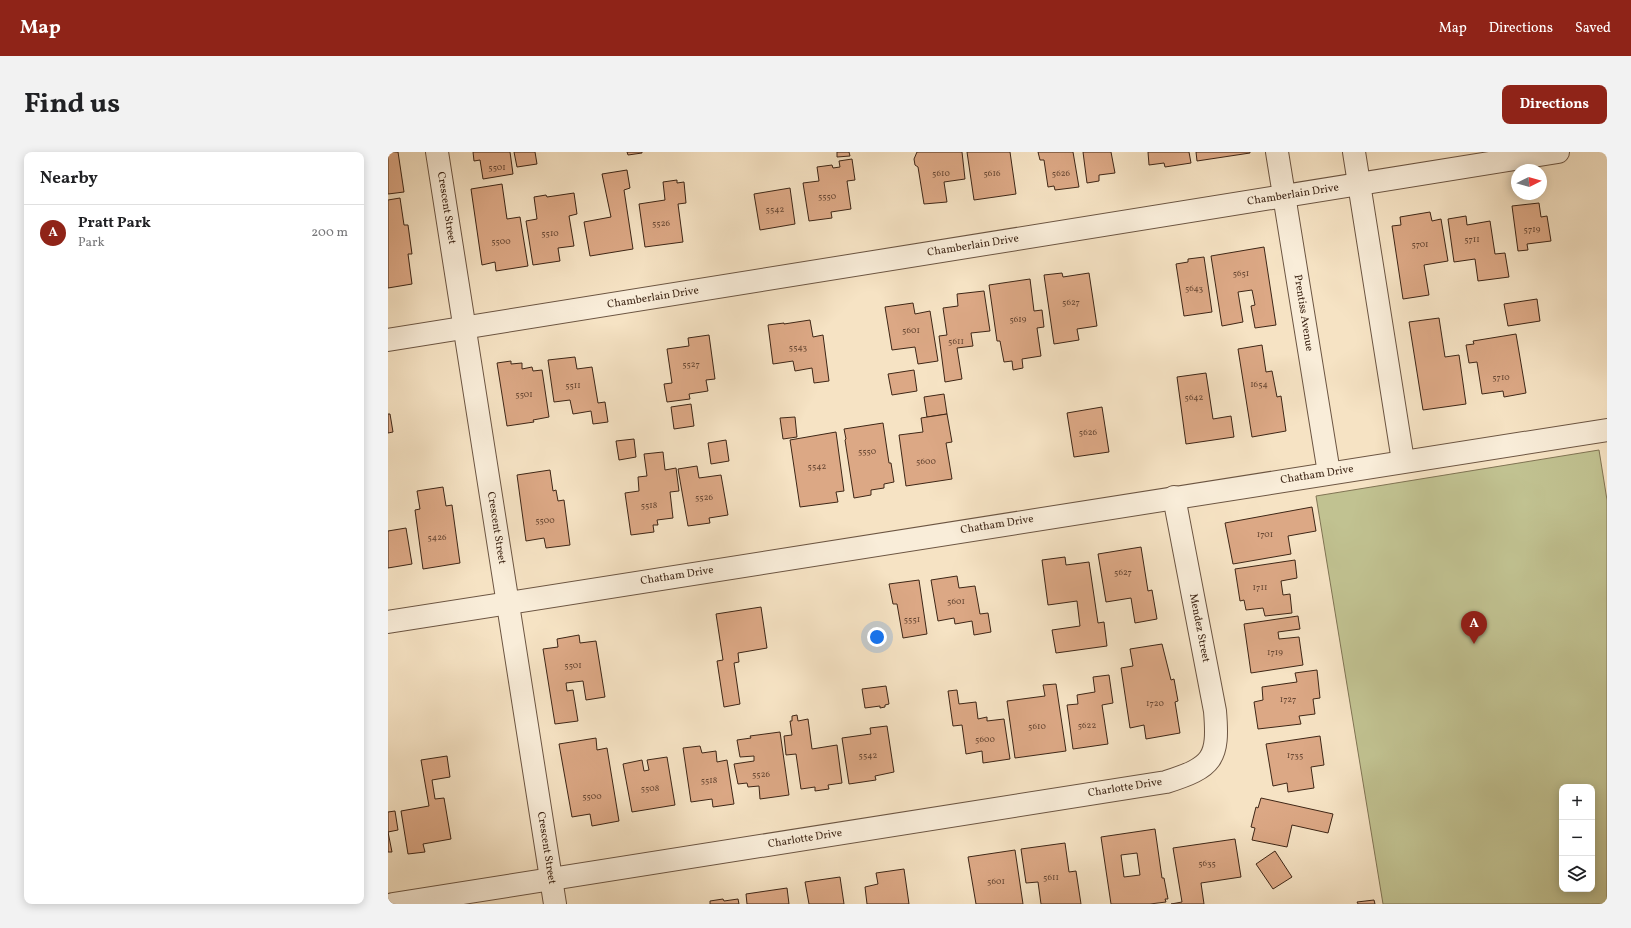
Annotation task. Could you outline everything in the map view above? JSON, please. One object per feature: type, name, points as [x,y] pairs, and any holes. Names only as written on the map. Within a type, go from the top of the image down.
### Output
[{"type":"street","name":"Crescent Street","points":[[437,152],[555,904]]},
{"type":"street","name":"Prentiss Avenue","points":[[1277,152],[1329,473]]},
{"type":"street","points":[[1354,152],[1403,461]]},
{"type":"street","name":"Chamberlain Drive","points":[[388,340],[1558,152]]},
{"type":"street","name":"Chatham Drive","points":[[388,622],[1607,430]]},
{"type":"street","name":"Mendez Street","points":[[1174,497],[1215,711],[1217,737],[1211,759]]},
{"type":"street","name":"Charlotte Drive","points":[[393,904],[1166,782],[1192,774],[1211,759]]},
{"type":"green space","points":[[1599,450],[1607,500],[1607,904],[1383,904],[1316,496]]},
{"type":"building","points":[[388,152],[398,152],[404,192],[388,194]]},
{"type":"building","points":[[473,152],[510,152],[513,174],[483,179],[480,160],[474,161]]},
{"type":"building","points":[[514,152],[535,152],[537,164],[517,167]]},
{"type":"building","points":[[627,152],[642,152],[642,153],[628,155]]},
{"type":"building","points":[[837,152],[849,152],[850,156],[837,157]]},
{"type":"building","points":[[917,152],[962,152],[965,179],[944,182],[947,202],[924,204],[918,167],[915,165],[914,159]]},
{"type":"building","points":[[967,152],[1010,152],[1016,194],[974,200]]},
{"type":"building","points":[[1038,152],[1073,152],[1079,187],[1055,190],[1054,186],[1048,187],[1044,160],[1040,160]]},
{"type":"building","points":[[1083,152],[1111,152],[1115,173],[1099,175],[1099,181],[1087,183]]},
{"type":"building","points":[[1148,152],[1189,152],[1191,163],[1165,167],[1164,163],[1149,165]]},
{"type":"building","points":[[1196,152],[1250,152],[1250,153],[1197,161]]},
{"type":"building","points":[[852,159],[855,180],[847,181],[851,209],[831,212],[832,218],[809,221],[803,183],[819,181],[817,167],[832,165],[833,168],[840,167],[839,161]]},
{"type":"building","points":[[627,170],[630,188],[624,190],[633,249],[590,256],[584,222],[611,217],[602,174]]},
{"type":"building","points":[[677,180],[677,183],[684,182],[686,203],[678,204],[683,242],[645,247],[639,204],[665,200],[663,182]]},
{"type":"building","points":[[502,184],[507,219],[520,217],[528,266],[496,271],[495,262],[482,265],[471,189]]},
{"type":"building","points":[[790,188],[795,224],[760,230],[754,194]]},
{"type":"building","points":[[574,193],[577,214],[569,216],[574,246],[558,248],[560,261],[533,265],[526,221],[537,219],[534,197],[546,195],[547,197]]},
{"type":"building","points":[[400,198],[404,225],[408,225],[412,254],[408,254],[412,284],[388,288],[388,200]]},
{"type":"building","points":[[1539,203],[1541,217],[1547,216],[1551,241],[1527,244],[1528,250],[1518,251],[1512,206]]},
{"type":"building","points":[[1430,212],[1432,221],[1441,219],[1448,261],[1424,265],[1429,295],[1403,299],[1392,226],[1401,225],[1400,217]]},
{"type":"building","points":[[1466,216],[1467,225],[1490,221],[1495,254],[1505,253],[1509,277],[1478,281],[1475,259],[1454,262],[1448,219]]},
{"type":"building","points":[[1264,247],[1276,325],[1255,328],[1251,306],[1255,305],[1252,290],[1238,292],[1243,322],[1222,326],[1211,256]]},
{"type":"building","points":[[1204,257],[1212,312],[1184,316],[1176,264],[1188,262],[1188,259]]},
{"type":"building","points":[[1062,273],[1063,277],[1089,273],[1097,326],[1077,329],[1079,340],[1054,344],[1044,275]]},
{"type":"building","points":[[1030,279],[1034,311],[1042,310],[1044,327],[1037,328],[1041,356],[1022,359],[1023,368],[1013,370],[1012,361],[1004,362],[1000,341],[997,341],[989,285]]},
{"type":"building","points":[[984,291],[990,331],[971,333],[973,346],[957,348],[962,379],[945,382],[939,336],[947,335],[943,308],[958,306],[957,294]]},
{"type":"building","points":[[1537,299],[1540,321],[1508,326],[1504,304]]},
{"type":"building","points":[[913,303],[915,314],[930,311],[938,361],[918,364],[915,347],[892,350],[885,307]]},
{"type":"building","points":[[1439,318],[1445,357],[1459,355],[1466,404],[1423,410],[1409,322]]},
{"type":"building","points":[[810,320],[813,337],[823,335],[829,381],[814,383],[812,368],[795,371],[793,361],[773,364],[768,325]]},
{"type":"building","points":[[1516,334],[1526,393],[1504,397],[1503,391],[1482,394],[1477,362],[1469,363],[1466,345],[1474,344],[1473,341]]},
{"type":"building","points":[[709,335],[715,379],[706,380],[708,391],[689,394],[690,399],[667,402],[664,384],[672,383],[667,349],[689,346],[688,338]]},
{"type":"building","points":[[1262,345],[1266,372],[1272,371],[1277,397],[1281,396],[1286,431],[1252,437],[1238,349]]},
{"type":"building","points":[[575,357],[577,369],[592,367],[598,403],[605,402],[608,422],[593,424],[591,411],[573,414],[570,400],[554,402],[548,360]]},
{"type":"building","points":[[511,361],[511,364],[522,363],[522,369],[532,367],[533,371],[542,370],[549,417],[533,420],[534,422],[507,426],[497,363]]},
{"type":"building","points":[[914,370],[917,391],[892,395],[888,374]]},
{"type":"building","points":[[1206,373],[1213,419],[1231,416],[1234,437],[1186,444],[1177,377]]},
{"type":"building","points":[[944,394],[947,414],[927,417],[924,397]]},
{"type":"building","points":[[691,404],[694,426],[674,429],[671,407]]},
{"type":"building","points":[[1102,407],[1109,452],[1074,457],[1067,413]]},
{"type":"building","points":[[388,414],[390,414],[393,432],[388,433]]},
{"type":"building","points":[[947,414],[952,442],[946,443],[952,479],[906,486],[899,435],[923,432],[921,418]]},
{"type":"building","points":[[795,417],[797,437],[783,439],[780,418]]},
{"type":"building","points":[[883,423],[889,463],[891,463],[894,482],[884,484],[884,488],[871,490],[871,495],[854,498],[844,429]]},
{"type":"building","points":[[836,432],[844,491],[836,492],[838,502],[800,507],[790,440]]},
{"type":"building","points":[[634,439],[636,457],[619,460],[616,441]]},
{"type":"building","points":[[726,440],[729,461],[711,464],[708,443]]},
{"type":"building","points":[[663,452],[665,470],[676,468],[679,491],[670,492],[673,518],[657,520],[658,525],[653,525],[654,532],[631,535],[625,493],[639,491],[638,477],[647,476],[644,454]]},
{"type":"building","points":[[697,466],[699,478],[721,475],[728,515],[709,518],[710,523],[688,526],[678,469]]},
{"type":"building","points":[[550,470],[553,491],[556,490],[558,501],[564,500],[570,545],[546,548],[544,538],[526,541],[517,475]]},
{"type":"building","points":[[443,487],[446,506],[452,505],[460,563],[423,569],[415,510],[420,509],[417,491]]},
{"type":"building","points":[[1312,507],[1316,531],[1288,536],[1291,554],[1233,564],[1225,523]]},
{"type":"building","points":[[406,528],[412,564],[388,568],[388,531]]},
{"type":"building","points":[[1141,547],[1148,591],[1152,590],[1157,619],[1135,623],[1131,598],[1106,602],[1098,554]]},
{"type":"building","points":[[1065,557],[1066,565],[1089,562],[1098,623],[1104,622],[1107,646],[1056,653],[1052,630],[1080,626],[1077,601],[1048,605],[1042,560]]},
{"type":"building","points":[[1295,560],[1297,578],[1281,581],[1283,595],[1290,594],[1292,613],[1265,616],[1263,608],[1246,610],[1244,600],[1240,601],[1235,569]]},
{"type":"building","points":[[957,576],[959,588],[975,586],[980,614],[988,613],[991,632],[974,635],[972,621],[955,624],[954,618],[938,621],[931,580]]},
{"type":"building","points":[[919,580],[927,634],[903,638],[897,604],[893,604],[889,584]]},
{"type":"building","points":[[761,607],[767,648],[738,653],[739,662],[734,663],[740,704],[724,707],[717,661],[723,660],[716,614]]},
{"type":"building","points":[[1298,616],[1300,629],[1278,632],[1279,639],[1299,637],[1303,665],[1251,673],[1244,624]]},
{"type":"building","points":[[579,635],[580,643],[596,641],[605,697],[586,700],[583,681],[566,683],[567,691],[573,690],[578,721],[555,724],[543,649],[558,647],[557,639]]},
{"type":"building","points":[[1162,644],[1171,680],[1174,679],[1178,701],[1175,702],[1180,733],[1146,739],[1144,725],[1130,728],[1121,668],[1133,666],[1130,649]]},
{"type":"building","points":[[1317,670],[1320,698],[1313,699],[1315,714],[1299,716],[1301,724],[1258,729],[1254,702],[1263,700],[1262,687],[1297,682],[1295,673]]},
{"type":"building","points":[[1109,675],[1113,703],[1102,705],[1108,744],[1073,749],[1067,705],[1078,704],[1077,695],[1095,692],[1093,677]]},
{"type":"building","points":[[1056,684],[1066,751],[1015,758],[1007,701],[1045,696],[1043,685]]},
{"type":"building","points":[[886,686],[889,704],[880,708],[880,706],[865,708],[862,689]]},
{"type":"building","points":[[957,690],[959,704],[976,702],[978,719],[987,717],[987,721],[1004,719],[1010,759],[983,763],[982,751],[966,754],[962,725],[953,726],[948,691]]},
{"type":"building","points":[[797,715],[798,721],[808,719],[812,749],[837,745],[842,783],[828,785],[829,789],[815,791],[815,787],[801,789],[796,754],[786,755],[784,736],[792,735],[790,721],[792,721],[792,716]]},
{"type":"building","points":[[887,726],[894,772],[875,776],[876,780],[849,784],[842,738],[871,734],[870,728]]},
{"type":"building","points":[[780,732],[789,795],[760,799],[759,786],[748,787],[747,783],[738,784],[734,764],[754,761],[754,756],[740,757],[737,740],[751,738],[750,736]]},
{"type":"building","points":[[1320,736],[1324,765],[1311,767],[1314,788],[1288,792],[1287,783],[1273,786],[1266,744]]},
{"type":"building","points":[[596,738],[597,750],[607,748],[619,821],[592,826],[590,814],[572,817],[559,744]]},
{"type":"building","points":[[700,746],[702,753],[716,751],[717,762],[727,760],[734,804],[713,807],[712,799],[691,802],[683,748]]},
{"type":"building","points":[[447,756],[450,777],[432,780],[435,799],[444,798],[451,839],[423,844],[425,852],[408,854],[401,811],[429,806],[421,760]]},
{"type":"building","points":[[667,757],[675,805],[632,812],[623,764],[642,760],[644,771],[649,770],[647,760]]},
{"type":"building","points":[[1261,798],[1333,814],[1328,833],[1292,825],[1287,847],[1252,840],[1255,828],[1251,827],[1256,807],[1258,808]]},
{"type":"building","points":[[395,811],[398,830],[388,832],[388,812]]},
{"type":"building","points":[[1155,829],[1162,878],[1164,878],[1168,899],[1165,899],[1166,902],[1150,904],[1111,904],[1101,837]],"holes":[[[1137,853],[1140,875],[1124,877],[1121,855]]]},
{"type":"building","points":[[388,832],[392,852],[388,852]]},
{"type":"building","points":[[1235,839],[1241,877],[1201,883],[1204,904],[1171,904],[1182,902],[1173,848]]},
{"type":"building","points":[[1065,843],[1069,872],[1076,871],[1081,904],[1041,904],[1038,882],[1026,883],[1021,849]]},
{"type":"building","points":[[1015,850],[1023,904],[976,904],[968,857]]},
{"type":"building","points":[[1275,851],[1292,877],[1273,889],[1256,864]]},
{"type":"building","points":[[904,869],[909,904],[867,904],[865,887],[878,884],[876,873]]},
{"type":"building","points":[[840,877],[844,904],[809,904],[805,882]]},
{"type":"building","points":[[787,888],[789,904],[747,904],[746,894]]},
{"type":"building","points":[[723,899],[724,901],[738,899],[739,904],[710,904],[710,901]]},
{"type":"building","points":[[1374,900],[1375,904],[1358,904],[1357,902]]},
{"type":"place","name":"Pratt Park","points":[[1474,644]]}]
